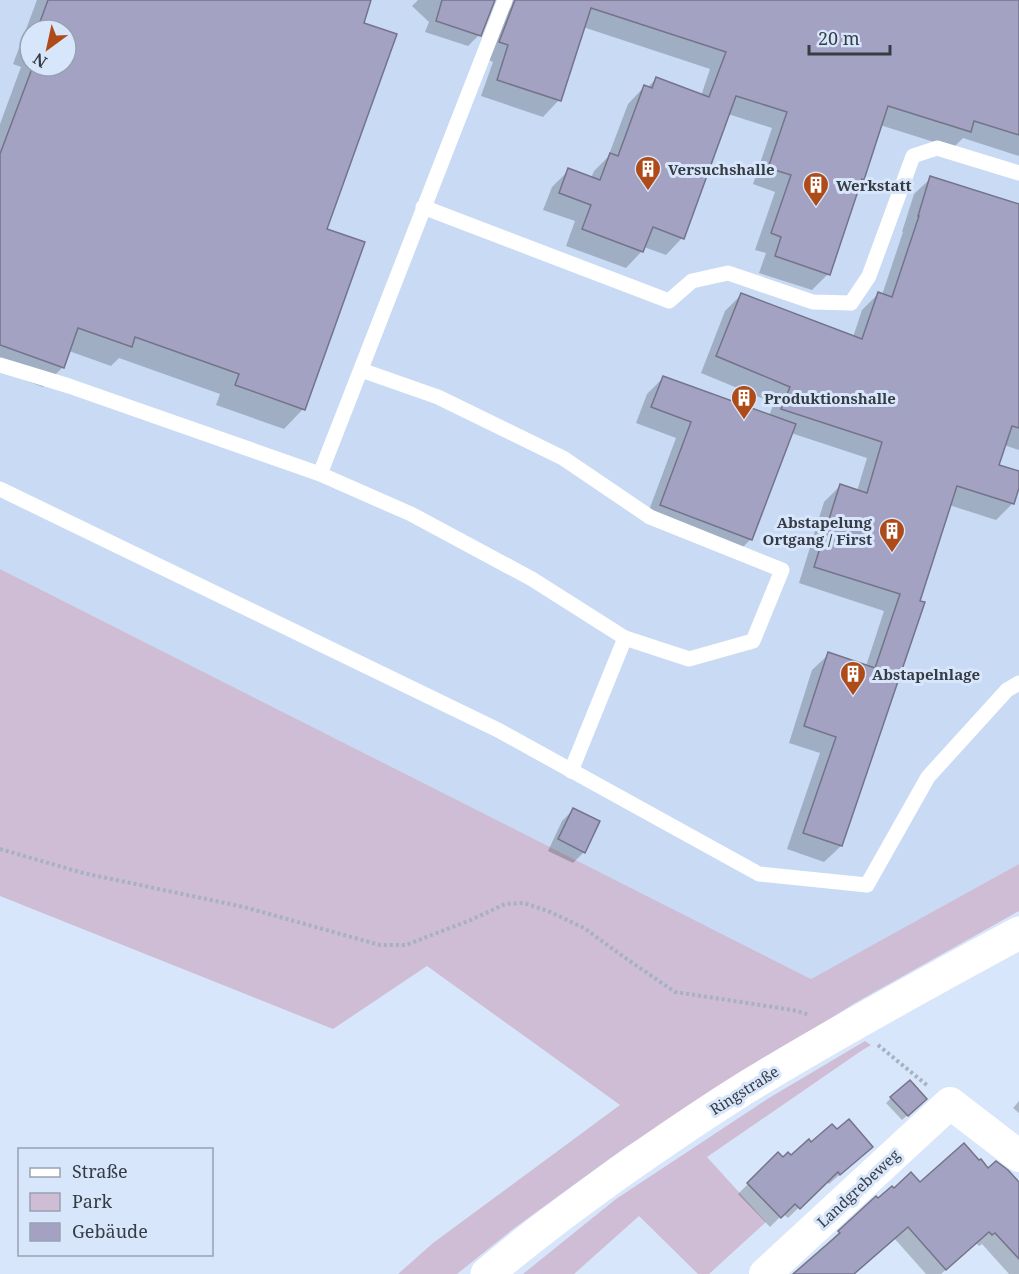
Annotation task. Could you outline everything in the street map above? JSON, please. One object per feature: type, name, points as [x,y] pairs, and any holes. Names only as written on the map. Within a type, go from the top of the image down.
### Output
[{"type":"main road","name":"Ringstraße","points":[[487,1274],[531,1237],[679,1131],[763,1077],[863,1034],[894,1001],[1019,933]]},
{"type":"street","points":[[950,1103],[1019,1156]]},
{"type":"street","name":"Landgrebeweg","points":[[765,1274],[950,1103]]},
{"type":"lane","points":[[321,474],[505,0]]},
{"type":"lane","points":[[423,207],[669,301],[692,281],[728,273],[813,302],[851,303],[869,276],[914,156],[937,148],[1019,173]]},
{"type":"lane","points":[[0,365],[69,386],[321,474],[421,519],[532,579],[625,638],[689,659],[753,641],[782,570],[650,517],[563,458],[438,397],[361,370]]},
{"type":"lane","points":[[0,489],[498,730],[759,874],[867,885],[928,777],[1008,690],[1019,683]]},
{"type":"lane","points":[[571,771],[625,638]]},
{"type":"path","points":[[0,849],[83,873],[244,907],[380,945],[406,945],[505,904],[524,903],[548,911],[584,928],[675,992],[793,1010],[863,1034],[950,1103]]},
{"type":"shaded area","points":[[0,0],[1019,0],[1019,864],[811,979],[0,569]]},
{"type":"green space","points":[[0,569],[811,979],[1019,864],[1019,911],[855,1003],[626,1147],[513,1229],[457,1274],[398,1274],[433,1243],[620,1105],[427,966],[333,1029],[0,896]]},
{"type":"green space","points":[[865,1041],[871,1045],[707,1157],[766,1222],[709,1274],[698,1274],[639,1216],[574,1274],[523,1274],[616,1199],[769,1098]]},
{"type":"building","points":[[48,0],[371,0],[364,23],[397,34],[327,229],[365,242],[305,410],[235,385],[239,374],[135,337],[132,347],[78,328],[64,368],[0,345],[0,154],[28,78],[78,78],[78,18],[41,18]]},
{"type":"building","points":[[442,0],[495,0],[481,36],[436,21]]},
{"type":"building","points":[[515,0],[1019,0],[1019,135],[974,121],[971,132],[888,106],[830,275],[775,256],[781,237],[771,233],[791,175],[768,168],[787,112],[736,96],[684,239],[653,227],[643,252],[582,229],[591,205],[559,193],[568,168],[600,180],[610,153],[618,156],[644,85],[652,88],[656,77],[709,97],[726,52],[591,8],[561,101],[497,80],[508,45],[499,42]]},
{"type":"building","points":[[930,176],[1019,204],[1019,428],[1012,426],[999,465],[1019,471],[1019,488],[1014,504],[957,486],[920,601],[925,602],[842,846],[803,833],[836,737],[804,726],[828,652],[875,668],[900,594],[814,567],[840,484],[867,493],[882,442],[781,409],[790,387],[716,356],[741,293],[862,339],[878,292],[892,297]]},
{"type":"building","points":[[663,376],[796,424],[752,540],[660,505],[691,422],[651,407]]},
{"type":"building","points":[[573,808],[600,821],[585,853],[558,839]]},
{"type":"building","points":[[910,1080],[927,1099],[908,1116],[890,1097]]},
{"type":"building","points":[[849,1119],[873,1147],[840,1175],[838,1172],[800,1209],[795,1204],[781,1218],[747,1183],[778,1152],[783,1157],[788,1152],[791,1155],[809,1139],[811,1142],[832,1124],[837,1129]]},
{"type":"building","points":[[964,1143],[988,1168],[996,1161],[1019,1182],[1019,1259],[995,1233],[992,1235],[989,1232],[946,1270],[908,1227],[854,1274],[793,1274],[840,1233],[838,1231],[876,1196],[878,1198],[892,1186],[894,1188],[911,1172],[920,1182]]},
{"type":"place","name":"Versuchshalle","points":[[648,192]]},
{"type":"place","name":"Werkstatt","points":[[816,208]]},
{"type":"place","name":"Produktionshalle","points":[[744,421]]},
{"type":"place","name":"Abstapelung Ortgang / First","points":[[892,554]]},
{"type":"place","name":"Abstapelnlage","points":[[853,697]]}]
